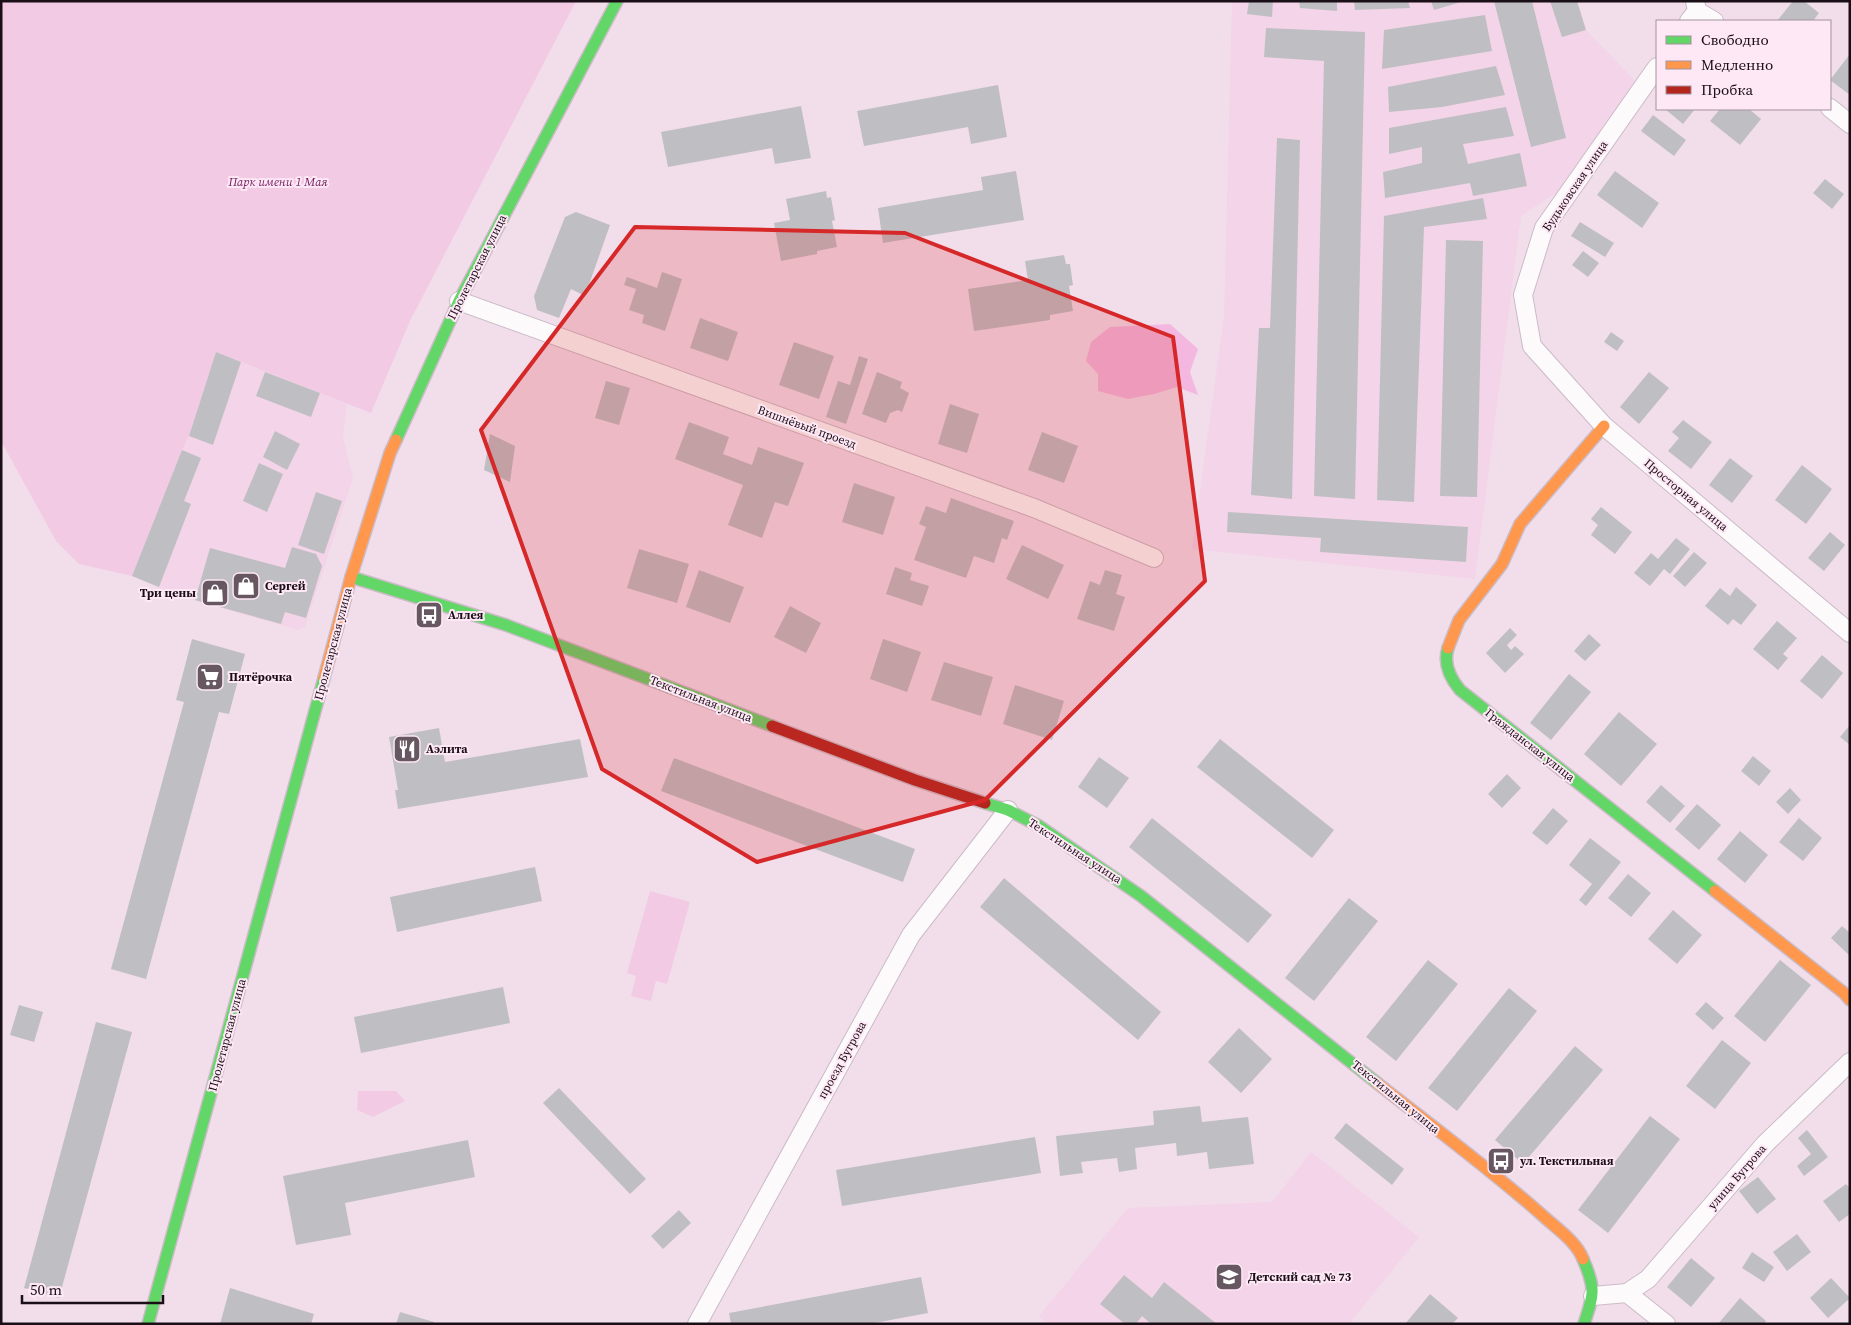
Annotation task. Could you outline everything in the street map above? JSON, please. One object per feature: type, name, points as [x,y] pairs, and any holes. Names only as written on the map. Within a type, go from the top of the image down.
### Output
[{"type":"street","name":"Пролетарская улица","points":[[148,1324],[352,577],[390,453],[459,301],[617,1]]},
{"type":"street","points":[[1694,11],[1712,20]]},
{"type":"street","name":"Будьковская улица","points":[[1532,346],[1523,295],[1544,228],[1656,68]]},
{"type":"street","points":[[1831,109],[1850,124]]},
{"type":"street","name":"Вишнёвый проезд","points":[[459,301],[1034,508],[1154,558]]},
{"type":"street","name":"Просторная улица","points":[[1532,346],[1604,426],[1850,633]]},
{"type":"street","name":"Гражданская улица","points":[[1604,426],[1520,524],[1502,564],[1459,620],[1447,651],[1446,663],[1452,680],[1468,696],[1844,993],[1850,1000]]},
{"type":"street","name":"Текстильная улица","points":[[352,577],[506,625],[915,780],[1008,810],[1039,826],[1141,896],[1519,1195],[1580,1252],[1590,1276],[1593,1296]]},
{"type":"street","name":"проезд Бугрова","points":[[697,1324],[911,936],[1008,810]]},
{"type":"street","name":"улица Бугрова","points":[[1627,1293],[1648,1280],[1765,1144],[1850,1062]]},
{"type":"street","points":[[1584,1324],[1593,1296],[1627,1293],[1666,1324]]},
{"type":"highlighted area","points":[[635,227],[905,233],[1173,337],[1205,581],[985,800],[757,862],[602,769],[481,430]]},
{"type":"shaded area","points":[[1232,1],[1577,1],[1586,30],[1639,85],[1569,184],[1521,216],[1475,579],[1192,549],[1224,316]]},
{"type":"shaded area","points":[[1170,324],[1198,349],[1190,372],[1198,395],[1177,387],[1128,399],[1098,391],[1098,374],[1086,361],[1091,342],[1110,327]]},
{"type":"shaded area","points":[[216,352],[347,404],[343,437],[353,478],[305,627],[298,630],[172,594],[132,576],[189,436]]},
{"type":"shaded area","name":"Детский сад № 73","points":[[1311,1152],[1419,1237],[1349,1324],[1048,1324],[1039,1316],[1128,1208],[1272,1202]]},
{"type":"green space","name":"Парк имени 1 Мая","points":[[1,1],[576,1],[410,321],[371,413],[216,352],[189,436],[132,576],[79,564],[56,541],[1,441]]},
{"type":"green space","points":[[650,891],[690,902],[667,984],[656,981],[651,1001],[631,996],[636,976],[627,973]]},
{"type":"green space","points":[[358,1091],[396,1091],[405,1101],[373,1117],[357,1110]]},
{"type":"building","points":[[1249,1],[1273,1],[1272,17],[1247,14]]},
{"type":"building","points":[[1299,1],[1337,1],[1337,11],[1300,8]]},
{"type":"building","points":[[1354,1],[1408,1],[1410,8],[1355,10]]},
{"type":"building","points":[[1431,1],[1461,1],[1461,2],[1434,10]]},
{"type":"building","points":[[1494,1],[1532,1],[1566,138],[1531,147]]},
{"type":"building","points":[[1550,1],[1577,1],[1586,30],[1562,37]]},
{"type":"building","points":[[1793,1],[1804,1],[1819,13],[1814,20],[1778,20]]},
{"type":"building","points":[[1485,15],[1492,51],[1382,69],[1384,30]]},
{"type":"building","points":[[1266,28],[1365,32],[1355,499],[1314,496],[1324,61],[1264,57]]},
{"type":"building","points":[[1850,54],[1850,95],[1831,81]]},
{"type":"building","points":[[1496,66],[1505,95],[1442,107],[1389,112],[1388,87]]},
{"type":"building","points":[[998,85],[1007,137],[971,144],[968,127],[864,146],[857,111]]},
{"type":"building","points":[[801,106],[811,158],[775,164],[772,148],[668,167],[661,132]]},
{"type":"building","points":[[1506,107],[1514,136],[1463,144],[1468,164],[1520,153],[1527,186],[1473,196],[1470,183],[1385,198],[1383,172],[1422,163],[1422,147],[1389,154],[1389,128]]},
{"type":"building","points":[[1666,110],[1694,110],[1683,124]]},
{"type":"building","points":[[1719,110],[1750,110],[1761,119],[1740,145],[1710,121]]},
{"type":"building","points":[[1653,115],[1686,140],[1674,156],[1641,131]]},
{"type":"building","points":[[1277,138],[1300,140],[1292,499],[1251,495],[1259,328],[1270,328]]},
{"type":"building","points":[[1016,171],[1024,220],[883,243],[878,208],[983,190],[981,177]]},
{"type":"building","points":[[1615,171],[1659,203],[1642,228],[1597,195]]},
{"type":"building","points":[[1825,179],[1844,194],[1832,209],[1813,193]]},
{"type":"building","points":[[826,191],[827,198],[831,197],[835,220],[832,221],[837,247],[817,251],[817,254],[781,261],[774,223],[790,220],[786,199]]},
{"type":"building","points":[[1483,198],[1487,219],[1424,227],[1414,502],[1377,500],[1384,216]]},
{"type":"building","points":[[576,212],[610,225],[585,296],[571,289],[559,318],[537,310],[534,296],[565,217]]},
{"type":"building","points":[[1580,222],[1614,243],[1605,257],[1571,236]]},
{"type":"building","points":[[1446,240],[1483,241],[1477,497],[1440,496]]},
{"type":"building","points":[[1583,251],[1599,263],[1588,277],[1572,265]]},
{"type":"building","points":[[1064,255],[1066,264],[1070,264],[1073,285],[1069,286],[1073,311],[1050,315],[1050,320],[974,331],[968,289],[1028,280],[1025,261]]},
{"type":"building","points":[[662,272],[682,279],[665,331],[642,323],[644,315],[629,310],[636,289],[624,285],[627,277],[657,288]]},
{"type":"building","points":[[700,318],[738,332],[728,361],[690,348]]},
{"type":"building","points":[[1611,332],[1624,341],[1617,351],[1604,342]]},
{"type":"building","points":[[794,342],[834,356],[819,399],[779,385]]},
{"type":"building","points":[[216,352],[241,362],[213,445],[189,436]]},
{"type":"building","points":[[859,356],[868,359],[846,424],[826,417],[838,381],[850,385]]},
{"type":"building","points":[[265,372],[320,393],[311,417],[256,396]]},
{"type":"building","points":[[877,372],[902,382],[900,388],[909,393],[902,412],[898,410],[890,413],[886,423],[862,414]]},
{"type":"building","points":[[1649,372],[1669,388],[1639,424],[1620,407]]},
{"type":"building","points":[[606,381],[630,388],[619,425],[595,418]]},
{"type":"building","points":[[950,404],[979,414],[967,453],[938,444]]},
{"type":"building","points":[[1683,420],[1712,442],[1691,469],[1668,451],[1679,438],[1672,432]]},
{"type":"building","points":[[689,422],[729,437],[723,454],[752,465],[758,447],[804,463],[788,506],[775,502],[762,538],[728,525],[743,485],[675,459]]},
{"type":"building","points":[[275,431],[300,444],[287,470],[263,457]]},
{"type":"building","points":[[1042,432],[1078,446],[1064,483],[1028,470]]},
{"type":"building","points":[[490,434],[515,446],[510,482],[484,470]]},
{"type":"building","points":[[182,450],[201,458],[184,501],[191,504],[159,587],[132,576]]},
{"type":"building","points":[[1730,458],[1753,476],[1732,503],[1709,485]]},
{"type":"building","points":[[259,463],[283,474],[267,512],[243,501]]},
{"type":"building","points":[[1802,465],[1832,489],[1806,524],[1775,500]]},
{"type":"building","points":[[854,483],[895,497],[883,535],[842,522]]},
{"type":"building","points":[[316,492],[342,501],[324,554],[298,545]]},
{"type":"building","points":[[951,498],[1014,521],[1007,540],[1002,538],[994,563],[974,556],[966,578],[914,560],[926,527],[919,524],[926,506],[946,513]]},
{"type":"building","points":[[1601,507],[1632,532],[1615,554],[1591,535],[1598,525],[1591,519]]},
{"type":"building","points":[[1228,512],[1468,527],[1466,562],[1320,552],[1321,538],[1227,532]]},
{"type":"building","points":[[1830,532],[1845,545],[1824,571],[1808,558]]},
{"type":"building","points":[[1676,538],[1690,549],[1670,574],[1664,569],[1650,586],[1634,573],[1651,553],[1658,559]]},
{"type":"building","points":[[1022,545],[1064,565],[1048,599],[1006,579]]},
{"type":"building","name":"Сергей","points":[[292,547],[316,554],[322,566],[306,618],[285,612],[281,624],[195,600],[210,548],[285,568]]},
{"type":"building","points":[[639,549],[689,564],[677,603],[627,588]]},
{"type":"building","points":[[1694,552],[1707,563],[1685,587],[1673,576]]},
{"type":"building","points":[[895,567],[912,573],[910,580],[929,586],[922,606],[886,594]]},
{"type":"building","points":[[699,570],[744,587],[730,623],[686,607]]},
{"type":"building","points":[[1105,570],[1122,575],[1116,594],[1125,597],[1114,631],[1077,619],[1090,581],[1100,585]]},
{"type":"building","points":[[1736,587],[1757,605],[1741,625],[1733,619],[1728,625],[1705,606],[1720,588],[1730,596]]},
{"type":"building","points":[[790,606],[821,623],[806,653],[774,637]]},
{"type":"building","points":[[1777,621],[1797,638],[1783,654],[1788,658],[1778,670],[1753,649]]},
{"type":"building","points":[[1510,628],[1517,635],[1507,645],[1511,650],[1515,646],[1524,654],[1505,673],[1486,653]]},
{"type":"building","points":[[1589,634],[1601,645],[1585,661],[1574,651]]},
{"type":"building","points":[[192,639],[245,654],[229,714],[219,712],[146,979],[111,969],[184,702],[176,700]]},
{"type":"building","points":[[883,639],[921,652],[907,692],[870,679]]},
{"type":"building","points":[[1822,655],[1843,673],[1822,699],[1800,681]]},
{"type":"building","points":[[944,662],[993,677],[981,716],[931,700]]},
{"type":"building","points":[[1569,674],[1591,692],[1551,740],[1530,723]]},
{"type":"building","points":[[1015,685],[1064,701],[1052,740],[1003,724]]},
{"type":"building","points":[[1619,712],[1657,744],[1621,786],[1584,754]]},
{"type":"building","points":[[1850,725],[1850,745],[1840,737]]},
{"type":"building","points":[[439,728],[445,762],[580,739],[588,777],[398,809],[395,790],[398,790],[389,737]]},
{"type":"building","points":[[1220,739],[1334,830],[1312,858],[1197,767]]},
{"type":"building","points":[[1753,756],[1771,771],[1759,786],[1741,771]]},
{"type":"building","points":[[1099,757],[1129,778],[1107,808],[1078,787]]},
{"type":"building","points":[[674,758],[915,849],[903,882],[661,791]]},
{"type":"building","points":[[1507,774],[1521,788],[1502,808],[1488,794]]},
{"type":"building","points":[[1661,785],[1685,806],[1670,823],[1646,802]]},
{"type":"building","points":[[1790,788],[1801,800],[1788,814],[1776,802]]},
{"type":"building","points":[[1697,804],[1721,825],[1699,850],[1675,829]]},
{"type":"building","points":[[1553,808],[1568,821],[1547,845],[1532,833]]},
{"type":"building","points":[[1152,818],[1272,915],[1248,943],[1129,847]]},
{"type":"building","points":[[1799,818],[1822,838],[1803,861],[1779,842]]},
{"type":"building","points":[[1740,831],[1768,855],[1745,883],[1717,859]]},
{"type":"building","points":[[1590,838],[1621,862],[1586,906],[1579,900],[1592,884],[1569,865]]},
{"type":"building","points":[[535,867],[542,901],[397,932],[390,897]]},
{"type":"building","points":[[1628,874],[1651,893],[1631,917],[1608,898]]},
{"type":"building","points":[[1004,878],[1161,1012],[1138,1040],[980,907]]},
{"type":"building","points":[[1349,898],[1378,921],[1314,1001],[1285,978]]},
{"type":"building","points":[[1673,910],[1702,935],[1677,964],[1648,939]]},
{"type":"building","points":[[1842,926],[1850,933],[1850,956],[1831,938]]},
{"type":"building","points":[[1428,960],[1458,984],[1396,1061],[1366,1037]]},
{"type":"building","points":[[1780,960],[1811,985],[1765,1042],[1734,1016]]},
{"type":"building","points":[[503,987],[510,1023],[361,1053],[354,1017]]},
{"type":"building","points":[[1509,988],[1537,1011],[1457,1111],[1428,1088]]},
{"type":"building","points":[[1706,1002],[1724,1018],[1713,1030],[1695,1014]]},
{"type":"building","points":[[19,1005],[43,1012],[34,1042],[10,1035]]},
{"type":"building","points":[[96,1022],[132,1032],[59,1298],[24,1288]]},
{"type":"building","points":[[1239,1028],[1272,1059],[1241,1093],[1208,1062]]},
{"type":"building","points":[[1722,1040],[1751,1063],[1715,1109],[1686,1086]]},
{"type":"building","points":[[1575,1046],[1603,1070],[1523,1164],[1495,1140]]},
{"type":"building","points":[[559,1088],[646,1179],[630,1194],[543,1103]]},
{"type":"building","points":[[1200,1106],[1202,1122],[1248,1117],[1254,1164],[1209,1169],[1207,1152],[1177,1156],[1176,1143],[1135,1148],[1137,1169],[1119,1172],[1117,1158],[1081,1162],[1083,1173],[1060,1176],[1056,1136],[1154,1125],[1153,1111]]},
{"type":"building","points":[[1650,1116],[1680,1139],[1608,1233],[1578,1210]]},
{"type":"building","points":[[1346,1123],[1404,1169],[1392,1185],[1334,1138]]},
{"type":"building","points":[[1807,1130],[1828,1157],[1804,1176],[1797,1166],[1811,1154],[1798,1138]]},
{"type":"building","points":[[1035,1137],[1041,1173],[842,1206],[836,1170]]},
{"type":"building","points":[[468,1140],[475,1177],[345,1203],[351,1235],[296,1245],[283,1176]]},
{"type":"building","points":[[1758,1177],[1776,1199],[1757,1214],[1739,1191]]},
{"type":"building","points":[[1846,1184],[1850,1189],[1850,1214],[1839,1222],[1823,1201]]},
{"type":"building","points":[[679,1210],[691,1223],[663,1249],[651,1236]]},
{"type":"building","points":[[1797,1234],[1811,1252],[1787,1271],[1773,1252]]},
{"type":"building","points":[[1752,1252],[1774,1267],[1764,1282],[1742,1268]]},
{"type":"building","points":[[1691,1258],[1715,1278],[1691,1307],[1667,1287]]},
{"type":"building","points":[[1124,1275],[1152,1298],[1164,1282],[1217,1324],[1151,1324],[1142,1316],[1136,1324],[1125,1324],[1100,1304]]},
{"type":"building","points":[[921,1277],[928,1313],[869,1324],[731,1324],[729,1313]]},
{"type":"building","points":[[1831,1278],[1850,1298],[1828,1318],[1810,1298]]},
{"type":"building","points":[[230,1288],[314,1314],[311,1324],[220,1324]]},
{"type":"building","points":[[1430,1294],[1458,1318],[1452,1324],[1405,1324]]},
{"type":"building","points":[[1740,1298],[1766,1321],[1764,1324],[1718,1324]]},
{"type":"building","points":[[400,1312],[434,1322],[434,1324],[396,1324]]},
{"type":"traffic: fast","points":[[396,440],[459,301],[617,1]]},
{"type":"traffic: fast","points":[[351,577],[506,625],[772,726]]},
{"type":"traffic: fast","points":[[1448,648],[1446,660],[1448,670],[1460,690],[1715,891]]},
{"type":"traffic: fast","points":[[148,1324],[324,678]]},
{"type":"traffic: fast","points":[[985,803],[1008,810],[1039,826],[1141,896],[1377,1083]]},
{"type":"traffic: fast","points":[[1583,1259],[1592,1285],[1592,1298],[1584,1324]]},
{"type":"traffic: slow","points":[[1448,648],[1459,620],[1502,564],[1520,524],[1604,426]]},
{"type":"traffic: slow","points":[[324,678],[351,577],[390,453],[396,440]]},
{"type":"traffic: slow","points":[[1715,891],[1844,993],[1850,1000]]},
{"type":"traffic: slow","points":[[1377,1083],[1522,1198],[1571,1241],[1583,1259]]},
{"type":"traffic: jam","points":[[772,726],[915,780],[985,803]]},
{"type":"place","name":"Сергей","points":[[246,586]]},
{"type":"place","name":"Три цены","points":[[215,593]]},
{"type":"place","name":"Аллея","points":[[429,615]]},
{"type":"place","name":"Пятёрочка","points":[[210,677]]},
{"type":"place","name":"Аэлита","points":[[407,749]]},
{"type":"place","name":"ул. Текстильная","points":[[1501,1161]]},
{"type":"place","name":"Детский сад № 73","points":[[1229,1277]]}]
